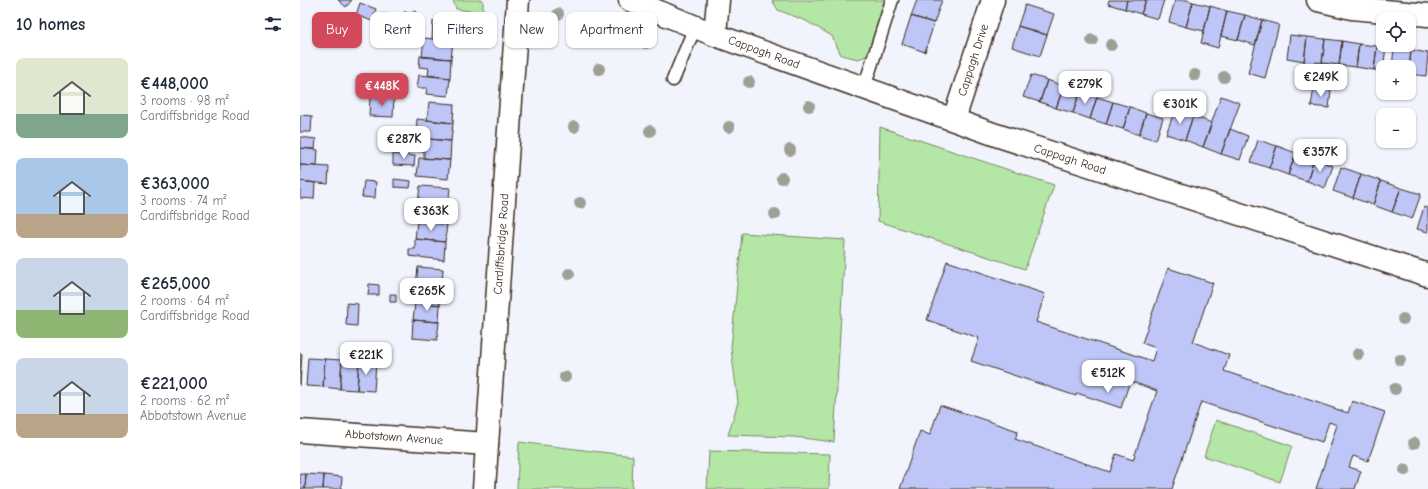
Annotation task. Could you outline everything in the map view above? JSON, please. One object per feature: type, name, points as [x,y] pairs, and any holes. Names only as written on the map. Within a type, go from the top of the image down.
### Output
[{"type":"street","name":"Cardiffsbridge Road","points":[[484,489],[518,0]]},
{"type":"street","name":"Cappagh Road","points":[[630,0],[705,31],[996,135],[1428,275]]},
{"type":"street","name":"Cappagh Road","points":[[705,31],[718,0]]},
{"type":"street","name":"Cappagh Drive","points":[[954,119],[993,0]]},
{"type":"street","points":[[1318,0],[1352,8],[1428,15]]},
{"type":"street","name":"Abbotstown Avenue","points":[[300,431],[488,444]]},
{"type":"lane","points":[[864,88],[892,0]]},
{"type":"lane","points":[[673,80],[705,31]]},
{"type":"green space","points":[[453,0],[483,0],[483,12],[456,9]]},
{"type":"green space","points":[[772,0],[892,0],[874,54],[858,59],[841,55],[832,36],[806,21],[778,10]]},
{"type":"green space","points":[[880,127],[1054,185],[1025,269],[878,221]]},
{"type":"green space","points":[[742,233],[845,240],[834,442],[794,437],[728,435],[738,402],[731,348]]},
{"type":"green space","points":[[1216,420],[1292,446],[1280,482],[1204,456]]},
{"type":"green space","points":[[519,442],[633,456],[632,489],[517,489]]},
{"type":"green space","points":[[709,451],[830,454],[829,489],[707,489]]},
{"type":"building","points":[[338,0],[352,0],[346,7]]},
{"type":"building","points":[[917,0],[942,0],[934,23],[911,16]]},
{"type":"building","points":[[1109,0],[1127,0],[1125,9],[1108,4]]},
{"type":"building","points":[[1127,0],[1146,0],[1141,14],[1125,9]]},
{"type":"building","points":[[1146,0],[1164,0],[1158,19],[1141,14]]},
{"type":"building","points":[[1175,0],[1187,0],[1193,2],[1186,27],[1169,22]]},
{"type":"building","points":[[1193,2],[1210,6],[1204,31],[1186,27]]},
{"type":"building","points":[[360,3],[376,9],[375,12],[370,12],[370,20],[362,17],[362,12],[357,12]]},
{"type":"building","points":[[1025,5],[1054,14],[1047,35],[1018,26]]},
{"type":"building","points":[[1210,6],[1227,11],[1218,48],[1201,43]]},
{"type":"building","points":[[1227,11],[1245,15],[1238,40],[1221,36]]},
{"type":"building","points":[[1245,15],[1262,20],[1255,45],[1238,40]]},
{"type":"building","points":[[911,16],[934,23],[925,52],[902,44]]},
{"type":"building","points":[[1262,20],[1279,25],[1265,78],[1248,73]]},
{"type":"building","points":[[1018,26],[1047,35],[1040,56],[1012,47]]},
{"type":"building","points":[[1290,35],[1307,37],[1304,61],[1287,58]]},
{"type":"building","points":[[1307,37],[1325,39],[1322,63],[1316,62],[1314,73],[1303,71]]},
{"type":"building","points":[[425,38],[433,39],[433,48],[452,48],[451,59],[422,57],[423,48],[425,48]]},
{"type":"building","points":[[1325,39],[1342,41],[1339,65],[1322,63]]},
{"type":"building","points":[[1342,41],[1359,44],[1356,67],[1339,65]]},
{"type":"building","points":[[1359,44],[1376,46],[1374,70],[1356,67]]},
{"type":"building","points":[[1416,51],[1428,53],[1426,76],[1416,75],[1416,60],[1410,60],[1411,52]]},
{"type":"building","points":[[1376,52],[1385,52],[1384,60],[1376,60],[1376,70],[1374,70]]},
{"type":"building","points":[[1394,52],[1411,52],[1410,60],[1393,60]]},
{"type":"building","points":[[420,56],[451,59],[450,78],[428,75],[429,68],[419,67]]},
{"type":"building","points":[[419,75],[450,78],[448,96],[426,94],[427,88],[417,88]]},
{"type":"building","points":[[1031,75],[1047,80],[1040,102],[1023,97]]},
{"type":"building","points":[[1047,80],[1064,86],[1056,108],[1040,102]]},
{"type":"building","points":[[1064,86],[1080,91],[1073,113],[1056,108]]},
{"type":"building","points":[[1314,88],[1331,90],[1329,108],[1311,106]]},
{"type":"building","points":[[1080,91],[1097,97],[1090,119],[1073,113]]},
{"type":"building","points":[[1221,96],[1240,103],[1221,154],[1203,147]]},
{"type":"building","points":[[370,97],[394,98],[393,117],[369,116]]},
{"type":"building","points":[[1097,97],[1113,102],[1106,124],[1090,119]]},
{"type":"building","points":[[429,102],[454,104],[453,123],[427,120]]},
{"type":"building","points":[[1113,102],[1130,107],[1123,129],[1106,124]]},
{"type":"building","points":[[1130,107],[1146,113],[1139,135],[1123,129]]},
{"type":"building","points":[[1175,110],[1193,116],[1185,140],[1166,134]]},
{"type":"building","points":[[1146,113],[1163,118],[1156,140],[1139,135]]},
{"type":"building","points":[[300,115],[312,116],[311,132],[300,132]]},
{"type":"building","points":[[1193,116],[1212,123],[1203,147],[1185,140]]},
{"type":"building","points":[[417,119],[453,123],[451,141],[416,138]]},
{"type":"building","points":[[1230,129],[1248,136],[1240,160],[1221,154]]},
{"type":"building","points":[[300,137],[316,139],[315,149],[300,148]]},
{"type":"building","points":[[408,137],[451,141],[450,160],[424,158],[424,151],[407,149]]},
{"type":"building","points":[[1258,140],[1277,146],[1269,168],[1251,162]]},
{"type":"building","points":[[1277,146],[1296,153],[1288,175],[1269,168]]},
{"type":"building","points":[[300,148],[318,150],[317,166],[300,165]]},
{"type":"building","points":[[1296,153],[1314,159],[1307,181],[1288,175]]},
{"type":"building","points":[[393,154],[415,156],[414,166],[393,165]]},
{"type":"building","points":[[419,158],[450,160],[448,179],[417,176]]},
{"type":"building","points":[[1314,159],[1333,166],[1325,188],[1307,181]]},
{"type":"building","points":[[300,165],[329,167],[328,184],[300,181]]},
{"type":"building","points":[[1341,167],[1361,174],[1353,198],[1333,191]]},
{"type":"building","points":[[1361,174],[1381,181],[1373,205],[1353,198]]},
{"type":"building","points":[[394,179],[411,181],[410,188],[394,187]]},
{"type":"building","points":[[300,181],[315,183],[314,199],[300,198]]},
{"type":"building","points":[[364,181],[376,182],[375,198],[362,197]]},
{"type":"building","points":[[1381,181],[1401,188],[1392,212],[1373,205]]},
{"type":"building","points":[[420,186],[450,188],[448,206],[418,204]]},
{"type":"building","points":[[1401,188],[1421,194],[1412,219],[1392,212]]},
{"type":"building","points":[[418,204],[448,206],[447,224],[417,222]]},
{"type":"building","points":[[1424,207],[1428,208],[1428,232],[1417,229]]},
{"type":"building","points":[[417,222],[447,224],[445,242],[415,239]]},
{"type":"building","points":[[415,239],[445,242],[444,260],[409,256],[409,249],[415,249]]},
{"type":"building","points":[[947,261],[1045,294],[1036,322],[1152,361],[1156,348],[1142,343],[1168,268],[1213,283],[1193,342],[1229,355],[1224,371],[1348,413],[1352,401],[1385,412],[1368,461],[1353,456],[1349,467],[1361,471],[1355,489],[1316,489],[1337,425],[1329,422],[1322,442],[1201,402],[1172,489],[900,489],[920,431],[930,435],[940,405],[1018,431],[1015,439],[1110,472],[1116,454],[1133,460],[1157,391],[1130,381],[1121,408],[1077,393],[1076,396],[971,361],[979,338],[927,320]]},
{"type":"building","points":[[418,267],[443,269],[442,287],[416,285]]},
{"type":"building","points":[[369,284],[379,285],[379,295],[368,295]]},
{"type":"building","points":[[416,285],[442,287],[440,305],[415,302]]},
{"type":"building","points":[[390,294],[396,294],[396,302],[390,302]]},
{"type":"building","points":[[415,302],[440,305],[439,322],[413,320]]},
{"type":"building","points":[[347,303],[358,304],[357,326],[346,325]]},
{"type":"building","points":[[413,320],[439,322],[437,340],[412,338]]},
{"type":"building","points":[[300,353],[302,354],[300,386]]},
{"type":"building","points":[[308,358],[325,359],[323,387],[306,386]]},
{"type":"building","points":[[325,359],[342,360],[340,389],[323,387]]},
{"type":"building","points":[[342,360],[359,362],[357,390],[340,389]]},
{"type":"building","points":[[359,362],[376,363],[374,391],[357,390]]},
{"type":"building","points":[[300,474],[306,474],[305,489],[300,489]]},
{"type":"building","points":[[306,474],[324,475],[323,489],[305,489]]},
{"type":"building","points":[[324,475],[342,477],[341,489],[323,489]]}]
